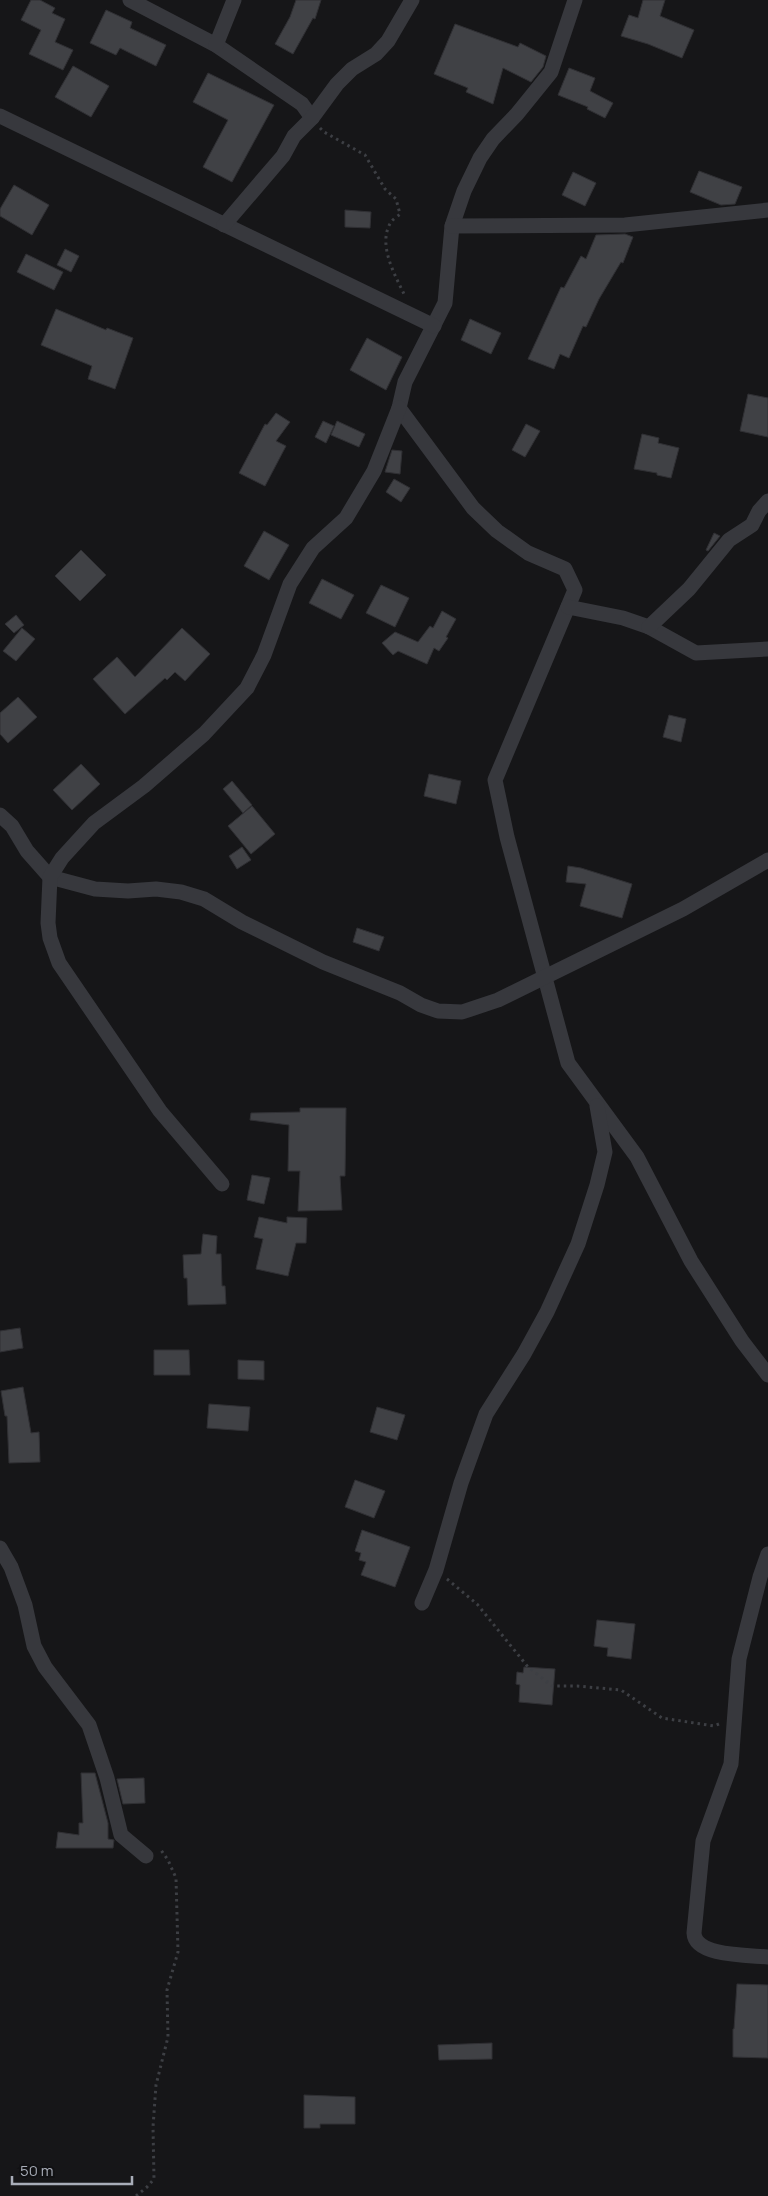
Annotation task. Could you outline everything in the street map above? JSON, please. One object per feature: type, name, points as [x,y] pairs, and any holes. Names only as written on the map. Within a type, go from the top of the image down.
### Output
[{"type":"street","points":[[130,0],[216,45],[302,104],[312,118]]},
{"type":"street","points":[[216,45],[234,0]]},
{"type":"street","points":[[224,225],[283,156],[294,136],[312,118],[347,74],[376,54],[388,41],[412,0]]},
{"type":"street","points":[[222,1184],[160,1111],[59,963],[49,930],[50,877],[62,858],[94,823],[144,786],[204,734],[247,688],[264,655],[290,584],[314,548],[346,518],[374,470],[399,408],[405,382],[445,303],[452,226],[464,191],[480,158],[493,139],[517,114],[551,72],[575,0]]},
{"type":"street","points":[[0,116],[434,326]]},
{"type":"street","points":[[452,226],[625,225],[768,210]]},
{"type":"street","points":[[399,408],[473,508],[497,531],[528,552],[565,570],[575,590],[495,780],[507,837],[568,1062],[637,1157],[691,1262],[742,1341],[768,1375]]},
{"type":"street","points":[[649,627],[689,589],[729,540],[752,525],[768,501]]},
{"type":"street","points":[[568,607],[623,618],[649,627],[696,653],[768,649]]},
{"type":"street","points":[[0,815],[12,826],[26,851],[50,877],[96,889],[128,891],[156,889],[181,892],[204,899],[242,922],[323,962],[400,993],[438,1012],[462,1012],[498,1000],[683,909],[768,860]]},
{"type":"street","points":[[422,1603],[436,1570],[461,1483],[486,1414],[524,1354],[547,1312],[578,1244],[597,1185],[605,1152],[597,1102]]},
{"type":"street","points":[[0,1548],[11,1567],[26,1605],[34,1646],[45,1667],[89,1725],[107,1778],[122,1835],[146,1856]]},
{"type":"street","points":[[768,1554],[760,1577],[739,1658],[731,1764],[703,1841],[694,1937],[700,1946],[718,1952],[768,1957]]},
{"type":"path","points":[[312,118],[324,132],[365,155],[385,189],[396,199],[400,214],[391,222],[387,238],[390,264],[412,316]]},
{"type":"path","points":[[436,1570],[477,1604],[528,1667],[552,1686],[621,1690],[662,1718],[714,1726],[733,1718]]},
{"type":"path","points":[[136,2196],[148,2187],[154,2179],[153,2127],[156,2085],[168,2037],[167,1990],[178,1952],[176,1878],[168,1860],[158,1846],[146,1856]]},
{"type":"building","points":[[31,0],[40,0],[55,8],[52,13],[65,19],[55,42],[73,50],[63,70],[29,54],[41,30],[21,20]]},
{"type":"building","points":[[296,0],[321,0],[315,19],[313,18],[293,54],[275,44],[290,17]]},
{"type":"building","points":[[643,0],[665,0],[660,16],[694,30],[682,58],[648,44],[621,36],[629,15],[638,18]]},
{"type":"building","points":[[106,10],[132,22],[130,28],[166,45],[156,66],[120,48],[116,55],[90,43]]},
{"type":"building","points":[[455,24],[518,47],[520,43],[546,56],[543,67],[531,82],[503,68],[493,104],[466,92],[468,88],[434,74]]},
{"type":"building","points":[[73,66],[109,86],[91,117],[55,97]]},
{"type":"building","points":[[569,68],[595,78],[590,91],[613,103],[605,118],[587,109],[588,107],[558,95]]},
{"type":"building","points":[[208,73],[274,105],[232,182],[203,167],[228,120],[193,102]]},
{"type":"building","points":[[699,171],[742,187],[735,204],[721,205],[690,192]]},
{"type":"building","points":[[573,172],[596,183],[585,206],[562,195]]},
{"type":"building","points":[[14,185],[49,205],[32,235],[0,216],[0,209]]},
{"type":"building","points":[[345,210],[371,212],[370,228],[345,227]]},
{"type":"building","points":[[625,234],[633,237],[623,263],[621,262],[599,299],[586,327],[583,326],[569,358],[560,354],[554,369],[528,359],[561,287],[564,288],[581,256],[586,259],[596,235]]},
{"type":"building","points":[[65,249],[79,256],[71,272],[57,265]]},
{"type":"building","points":[[26,254],[63,272],[54,290],[17,272]]},
{"type":"building","points":[[56,309],[106,330],[107,328],[133,338],[115,389],[88,379],[92,366],[41,345]]},
{"type":"building","points":[[470,319],[501,333],[491,354],[461,340]]},
{"type":"building","points":[[367,338],[402,357],[386,390],[350,370]]},
{"type":"building","points":[[748,394],[768,398],[768,437],[740,431]]},
{"type":"building","points":[[276,413],[290,422],[276,441],[286,446],[265,486],[239,473],[265,424],[267,425]]},
{"type":"building","points":[[323,421],[334,426],[326,443],[315,437]]},
{"type":"building","points":[[337,421],[365,434],[359,447],[331,435]]},
{"type":"building","points":[[526,424],[540,431],[525,457],[512,450]]},
{"type":"building","points":[[642,434],[659,438],[658,443],[679,448],[671,478],[657,475],[657,473],[634,469]]},
{"type":"building","points":[[392,450],[402,451],[400,474],[385,472]]},
{"type":"building","points":[[394,479],[410,488],[401,502],[386,492]]},
{"type":"building","points":[[264,531],[289,545],[269,580],[244,566]]},
{"type":"building","points":[[714,533],[720,536],[708,551],[706,550]]},
{"type":"building","points":[[81,550],[106,575],[80,601],[55,576]]},
{"type":"building","points":[[322,579],[354,595],[341,619],[309,603]]},
{"type":"building","points":[[381,585],[409,598],[395,627],[366,613]]},
{"type":"building","points":[[442,611],[456,619],[446,637],[448,638],[439,651],[434,648],[427,664],[398,651],[393,655],[382,643],[395,632],[418,642],[430,626],[433,628]]},
{"type":"building","points":[[16,615],[24,625],[14,633],[5,624]]},
{"type":"building","points":[[22,628],[35,639],[16,661],[3,651]]},
{"type":"building","points":[[182,628],[210,654],[185,681],[175,672],[167,680],[165,678],[125,714],[93,679],[117,657],[135,677]]},
{"type":"building","points":[[18,697],[37,717],[8,743],[0,734],[0,713]]},
{"type":"building","points":[[669,715],[686,719],[681,742],[663,737]]},
{"type":"building","points":[[81,764],[100,784],[72,810],[53,790]]},
{"type":"building","points":[[429,774],[461,781],[456,804],[424,796]]},
{"type":"building","points":[[232,781],[252,805],[243,813],[223,789]]},
{"type":"building","points":[[252,806],[275,834],[251,854],[228,826]]},
{"type":"building","points":[[242,847],[251,860],[237,869],[229,856]]},
{"type":"building","points":[[568,866],[581,868],[632,884],[622,918],[580,906],[586,884],[566,882]]},
{"type":"building","points":[[357,928],[384,937],[379,951],[353,942]]},
{"type":"building","points":[[300,1108],[346,1108],[345,1176],[340,1176],[342,1210],[298,1211],[300,1171],[288,1171],[289,1125],[250,1120],[251,1113],[300,1112]]},
{"type":"building","points":[[252,1175],[270,1178],[264,1204],[247,1200]]},
{"type":"building","points":[[259,1217],[287,1223],[287,1217],[307,1218],[306,1243],[296,1243],[288,1276],[256,1269],[263,1239],[254,1237]]},
{"type":"building","points":[[203,1234],[217,1236],[216,1254],[221,1254],[222,1286],[225,1286],[226,1304],[188,1305],[187,1278],[184,1278],[183,1255],[201,1254]]},
{"type":"building","points":[[20,1328],[23,1348],[0,1352],[0,1331]]},
{"type":"building","points":[[154,1350],[189,1350],[190,1375],[154,1375]]},
{"type":"building","points":[[238,1360],[264,1361],[264,1380],[238,1379]]},
{"type":"building","points":[[23,1387],[31,1433],[39,1432],[40,1462],[9,1463],[7,1416],[5,1416],[1,1391]]},
{"type":"building","points":[[209,1404],[250,1407],[248,1431],[207,1428]]},
{"type":"building","points":[[377,1407],[405,1415],[397,1440],[370,1432]]},
{"type":"building","points":[[355,1480],[385,1491],[374,1518],[345,1507]]},
{"type":"building","points":[[362,1530],[410,1547],[395,1587],[361,1575],[366,1562],[359,1560],[361,1553],[355,1551]]},
{"type":"building","points":[[597,1620],[635,1624],[631,1659],[607,1656],[608,1648],[594,1646]]},
{"type":"building","points":[[524,1667],[555,1669],[552,1705],[519,1702],[520,1685],[516,1684],[517,1672],[523,1673]]},
{"type":"building","points":[[81,1773],[95,1773],[108,1823],[108,1839],[114,1840],[113,1848],[56,1848],[58,1832],[79,1835],[79,1823],[83,1823]]},
{"type":"building","points":[[144,1778],[145,1803],[123,1804],[117,1779]]},
{"type":"building","points":[[737,1984],[768,1985],[768,2058],[733,2057],[733,2029]]},
{"type":"building","points":[[492,2043],[492,2059],[439,2060],[438,2045]]},
{"type":"building","points":[[304,2095],[355,2097],[355,2124],[320,2124],[320,2128],[304,2128]]}]
